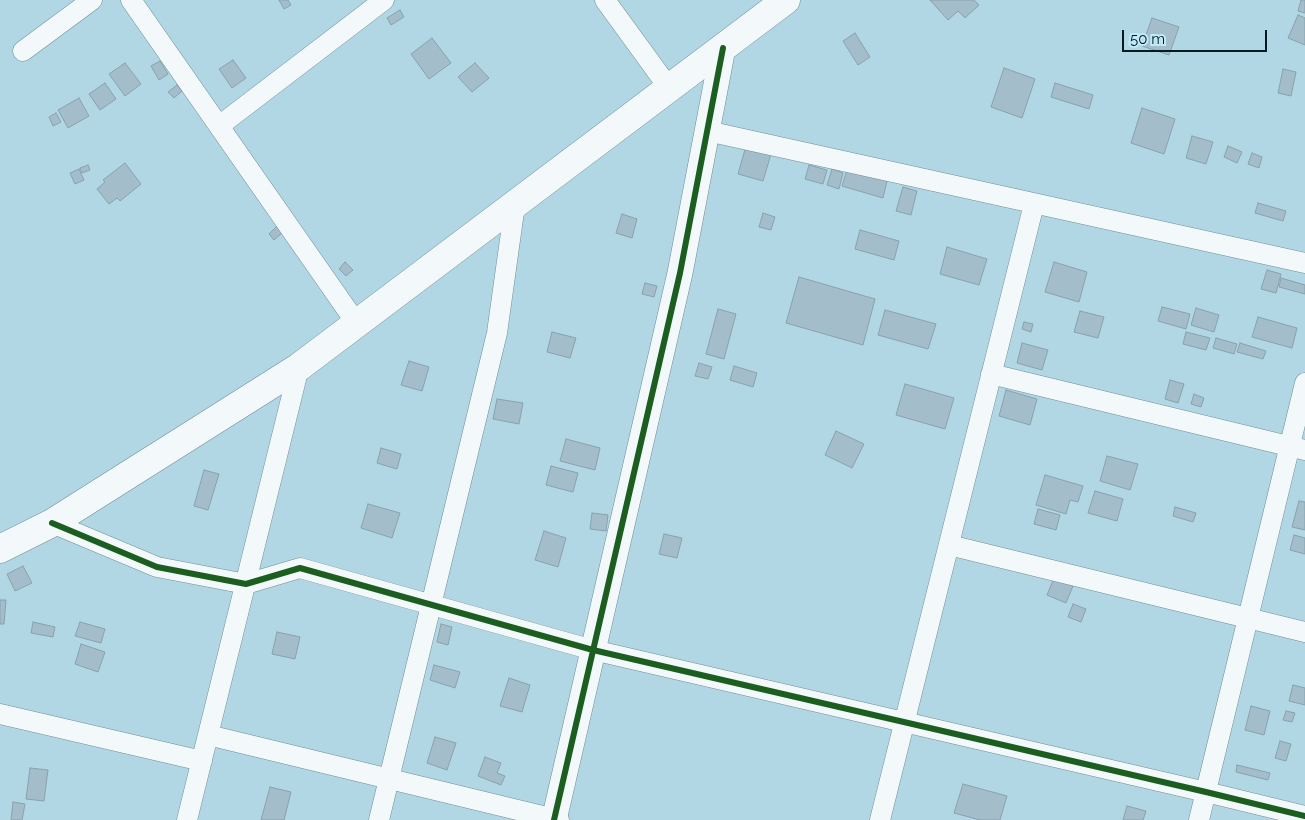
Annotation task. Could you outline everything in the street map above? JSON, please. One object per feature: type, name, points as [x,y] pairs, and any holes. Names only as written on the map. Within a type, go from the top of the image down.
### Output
[{"type":"main road","points":[[0,549],[52,523],[299,367],[786,0]]},
{"type":"street","points":[[23,51],[92,0]]},
{"type":"street","points":[[131,0],[357,324]]},
{"type":"street","points":[[219,126],[384,0]]},
{"type":"street","points":[[605,0],[670,88]]},
{"type":"street","points":[[208,734],[556,820],[680,273],[723,48]]},
{"type":"street","points":[[707,131],[1305,263]]},
{"type":"street","points":[[379,820],[497,333],[515,204]]},
{"type":"street","points":[[880,820],[1034,204]]},
{"type":"street","points":[[188,820],[299,367]]},
{"type":"street","points":[[991,374],[1297,448]]},
{"type":"street","points":[[1199,820],[1248,618],[1297,448],[1305,383]]},
{"type":"street","points":[[52,523],[157,566],[246,584],[300,568],[593,650],[1305,816]]},
{"type":"street","points":[[949,545],[1305,632]]},
{"type":"street","points":[[0,714],[202,760]]},
{"type":"building","points":[[279,0],[288,0],[291,5],[284,9]]},
{"type":"building","points":[[930,0],[974,0],[979,5],[965,18],[958,11],[948,20]]},
{"type":"building","points":[[1301,0],[1305,0],[1305,13],[1298,11]]},
{"type":"building","points":[[400,10],[404,17],[391,25],[387,18]]},
{"type":"building","points":[[1298,15],[1305,18],[1305,45],[1288,38]]},
{"type":"building","points":[[1152,18],[1179,27],[1169,55],[1142,46]]},
{"type":"building","points":[[855,33],[870,57],[858,65],[843,41]]},
{"type":"building","points":[[432,38],[451,63],[429,79],[411,54]]},
{"type":"building","points":[[233,60],[246,78],[232,88],[219,69]]},
{"type":"building","points":[[160,61],[168,74],[159,80],[151,66]]},
{"type":"building","points":[[125,63],[141,84],[125,96],[109,74]]},
{"type":"building","points":[[475,63],[489,78],[472,92],[458,77]]},
{"type":"building","points":[[1004,68],[1035,79],[1022,118],[991,107]]},
{"type":"building","points":[[1283,69],[1296,72],[1291,96],[1278,93]]},
{"type":"building","points":[[105,83],[116,99],[100,110],[89,94]]},
{"type":"building","points":[[1055,83],[1093,95],[1089,109],[1051,97]]},
{"type":"building","points":[[177,85],[182,91],[174,98],[168,92]]},
{"type":"building","points":[[79,98],[89,116],[68,128],[58,110]]},
{"type":"building","points":[[1142,108],[1175,119],[1164,154],[1131,143]]},
{"type":"building","points":[[56,113],[61,122],[53,126],[49,117]]},
{"type":"building","points":[[1192,136],[1213,142],[1206,164],[1186,158]]},
{"type":"building","points":[[746,146],[771,154],[763,181],[738,174]]},
{"type":"building","points":[[1228,146],[1242,152],[1237,163],[1224,157]]},
{"type":"building","points":[[1252,153],[1262,157],[1259,168],[1248,164]]},
{"type":"building","points":[[125,163],[141,184],[120,201],[117,198],[109,204],[97,189],[105,182],[103,180]]},
{"type":"building","points":[[88,165],[90,170],[82,173],[80,168]]},
{"type":"building","points":[[809,165],[827,170],[823,184],[805,179]]},
{"type":"building","points":[[79,169],[84,180],[75,184],[70,173]]},
{"type":"building","points":[[832,169],[843,173],[839,189],[827,185]]},
{"type":"building","points":[[847,170],[887,181],[883,198],[842,186]]},
{"type":"building","points":[[903,187],[917,191],[911,215],[896,211]]},
{"type":"building","points":[[1258,203],[1286,211],[1283,221],[1255,213]]},
{"type":"building","points":[[763,213],[775,217],[771,230],[759,227]]},
{"type":"building","points":[[622,214],[637,219],[632,238],[616,233]]},
{"type":"building","points":[[277,226],[283,232],[274,240],[269,234]]},
{"type":"building","points":[[860,230],[899,241],[894,260],[855,249]]},
{"type":"building","points":[[947,247],[987,259],[979,285],[940,274]]},
{"type":"building","points":[[345,262],[353,270],[346,276],[339,269]]},
{"type":"building","points":[[1054,262],[1087,272],[1079,302],[1045,292]]},
{"type":"building","points":[[1267,270],[1281,274],[1276,293],[1261,289]]},
{"type":"building","points":[[799,277],[875,299],[863,345],[786,323]]},
{"type":"building","points":[[1281,278],[1305,285],[1305,294],[1279,287]]},
{"type":"building","points":[[645,283],[657,286],[654,297],[642,294]]},
{"type":"building","points":[[1162,307],[1190,314],[1186,329],[1158,321]]},
{"type":"building","points":[[1196,308],[1219,315],[1214,332],[1191,325]]},
{"type":"building","points":[[718,309],[736,314],[724,359],[706,354]]},
{"type":"building","points":[[885,310],[936,324],[928,349],[878,335]]},
{"type":"building","points":[[1080,311],[1104,317],[1098,338],[1074,332]]},
{"type":"building","points":[[1258,317],[1297,328],[1292,348],[1252,337]]},
{"type":"building","points":[[1024,322],[1033,324],[1031,332],[1022,329]]},
{"type":"building","points":[[552,332],[576,338],[570,358],[547,352]]},
{"type":"building","points":[[1186,332],[1210,338],[1206,350],[1183,344]]},
{"type":"building","points":[[1216,338],[1237,344],[1234,354],[1213,348]]},
{"type":"building","points":[[1022,343],[1048,350],[1042,370],[1017,363]]},
{"type":"building","points":[[1240,343],[1266,351],[1263,359],[1237,352]]},
{"type":"building","points":[[409,361],[429,367],[422,391],[401,385]]},
{"type":"building","points":[[699,363],[712,367],[708,379],[695,376]]},
{"type":"building","points":[[734,366],[757,373],[753,387],[730,380]]},
{"type":"building","points":[[1170,380],[1184,384],[1178,403],[1165,399]]},
{"type":"building","points":[[905,384],[954,398],[945,429],[896,415]]},
{"type":"building","points":[[1006,390],[1037,399],[1030,425],[999,416]]},
{"type":"building","points":[[1194,394],[1204,398],[1201,407],[1191,404]]},
{"type":"building","points":[[497,399],[523,403],[519,424],[493,419]]},
{"type":"building","points":[[836,431],[864,444],[852,468],[825,455]]},
{"type":"building","points":[[566,439],[600,448],[595,470],[560,461]]},
{"type":"building","points":[[381,448],[401,454],[397,469],[377,463]]},
{"type":"building","points":[[1107,456],[1138,464],[1130,490],[1100,481]]},
{"type":"building","points":[[551,466],[578,473],[573,492],[546,485]]},
{"type":"building","points":[[204,470],[219,474],[208,510],[194,506]]},
{"type":"building","points":[[1045,475],[1083,486],[1078,502],[1070,500],[1066,514],[1036,505]]},
{"type":"building","points":[[1095,491],[1123,499],[1117,521],[1088,513]]},
{"type":"building","points":[[1299,501],[1305,502],[1305,530],[1292,527]]},
{"type":"building","points":[[368,504],[400,513],[392,538],[361,528]]},
{"type":"building","points":[[1175,507],[1196,513],[1193,522],[1173,516]]},
{"type":"building","points":[[1038,509],[1060,515],[1056,530],[1034,524]]},
{"type":"building","points":[[592,513],[608,515],[606,531],[590,529]]},
{"type":"building","points":[[544,531],[566,538],[558,567],[535,560]]},
{"type":"building","points":[[664,534],[682,538],[677,558],[659,554]]},
{"type":"building","points":[[1294,535],[1305,538],[1305,554],[1290,550]]},
{"type":"building","points":[[23,566],[32,583],[15,591],[7,574]]},
{"type":"building","points":[[1054,578],[1073,586],[1066,603],[1047,595]]},
{"type":"building","points":[[0,600],[6,600],[4,624],[0,624]]},
{"type":"building","points":[[1073,604],[1086,609],[1081,622],[1068,617]]},
{"type":"building","points":[[33,622],[55,627],[53,637],[31,633]]},
{"type":"building","points":[[80,622],[105,629],[101,643],[75,636]]},
{"type":"building","points":[[441,624],[452,627],[448,645],[437,642]]},
{"type":"building","points":[[277,632],[300,637],[295,659],[272,654]]},
{"type":"building","points":[[81,644],[105,652],[98,672],[75,664]]},
{"type":"building","points":[[434,665],[460,672],[455,688],[430,680]]},
{"type":"building","points":[[509,678],[530,685],[522,712],[500,706]]},
{"type":"building","points":[[1293,685],[1305,688],[1305,705],[1289,701]]},
{"type":"building","points":[[1251,706],[1270,711],[1264,735],[1245,730]]},
{"type":"building","points":[[1286,711],[1295,713],[1292,722],[1283,720]]},
{"type":"building","points":[[435,737],[456,743],[447,770],[427,763]]},
{"type":"building","points":[[1280,741],[1291,744],[1286,761],[1275,758]]},
{"type":"building","points":[[485,757],[501,763],[497,773],[505,776],[501,785],[478,776]]},
{"type":"building","points":[[1237,765],[1270,773],[1268,780],[1236,772]]},
{"type":"building","points":[[30,768],[48,770],[44,801],[26,799]]},
{"type":"building","points":[[963,784],[1007,796],[1000,820],[980,820],[954,813]]},
{"type":"building","points":[[270,787],[291,792],[284,820],[261,820]]},
{"type":"building","points":[[13,802],[25,804],[22,820],[11,820]]},
{"type":"building","points":[[1127,806],[1146,811],[1143,820],[1123,820]]},
{"type":"cycle path","points":[[554,820],[680,273],[723,48]]},
{"type":"cycle path","points":[[52,523],[157,567],[246,584],[300,568],[593,650],[1305,816]]}]
